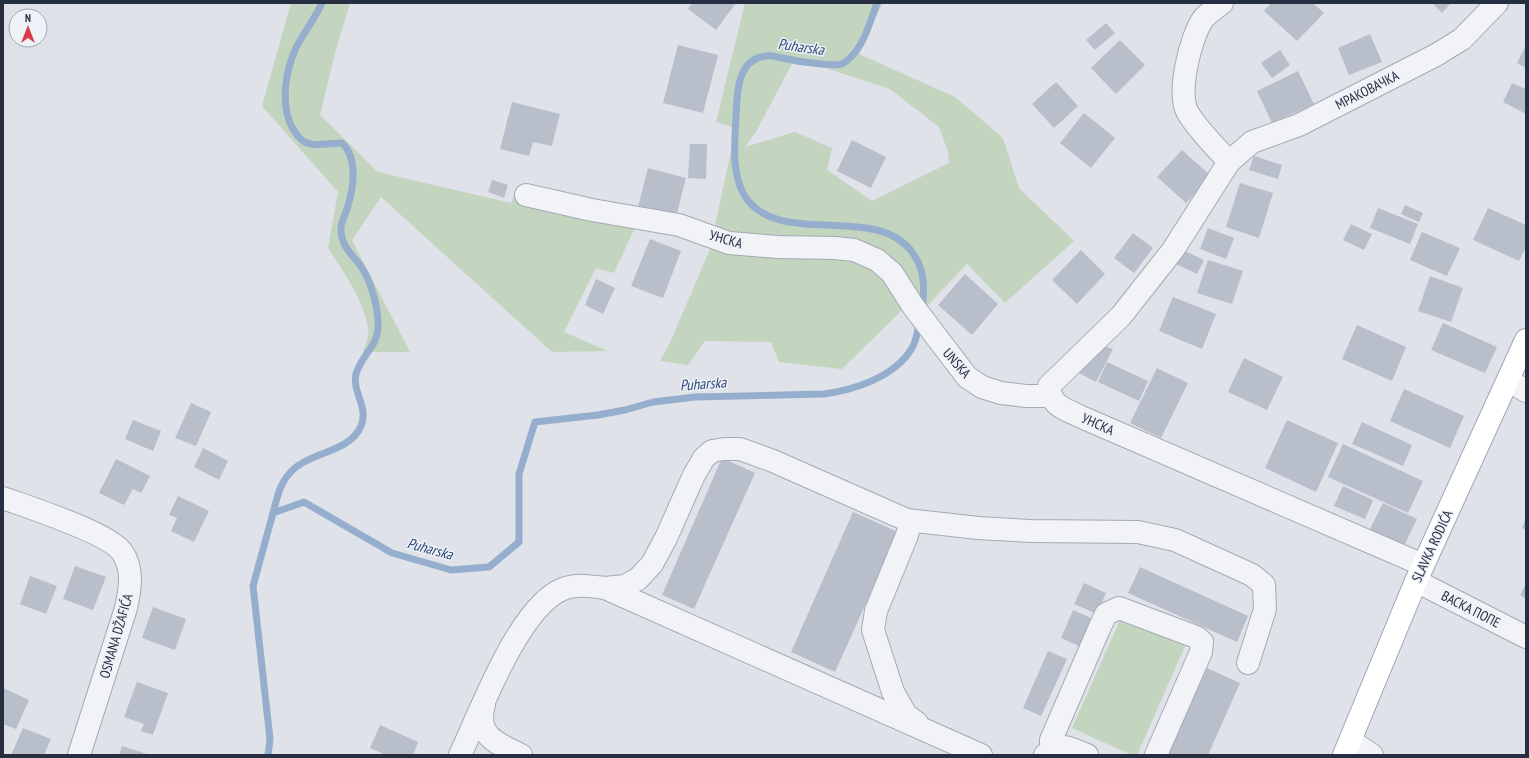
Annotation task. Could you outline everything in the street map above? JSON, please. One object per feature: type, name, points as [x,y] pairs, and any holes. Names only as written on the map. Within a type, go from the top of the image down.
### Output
[{"type":"main road","name":"SLAVKA RODIĆA","points":[[1347,748],[1419,573],[1517,386],[1526,340]]},
{"type":"street","points":[[1050,396],[1049,386],[1121,316],[1173,250],[1228,162],[1187,112],[1185,95],[1188,53],[1192,42],[1204,18],[1222,3]]},
{"type":"street","name":"МРАКОВАЧКА","points":[[1228,162],[1252,142],[1299,125],[1436,55],[1462,39],[1497,3]]},
{"type":"street","name":"УНСКА","points":[[526,195],[592,210],[679,225],[729,243],[778,247],[835,248],[854,250],[877,260],[892,273],[908,299]]},
{"type":"street","name":"UNSKA","points":[[908,299],[967,376],[982,387],[1007,394],[1050,396]]},
{"type":"street","name":"УНСКА","points":[[1050,396],[1056,404],[1079,416],[1419,573]]},
{"type":"street","points":[[460,755],[484,702],[516,638],[538,606],[561,590],[571,586],[605,588],[625,586],[638,579],[652,564],[666,538],[694,476],[704,458],[712,451],[740,449],[773,461],[911,521],[978,528],[1030,531],[1138,532],[1175,540],[1252,575],[1264,585],[1265,609],[1248,662]]},
{"type":"street","name":"OSMANA DŽAFIĆA","points":[[3,498],[93,532],[112,542],[122,552],[129,566],[131,585],[126,608],[79,755]]},
{"type":"street","points":[[911,521],[907,535],[876,611],[873,630],[893,692],[906,715],[935,735]]},
{"type":"street","name":"ВАСКА ПОПЕ","points":[[1419,573],[1526,637]]},
{"type":"street","points":[[605,588],[981,755]]},
{"type":"street","points":[[1087,755],[1066,746],[1050,751],[1051,740],[1106,614],[1120,608],[1196,637],[1202,642],[1201,652],[1156,755]]},
{"type":"street","points":[[484,702],[481,716],[486,733],[490,739],[513,751]]},
{"type":"street","points":[[464,755],[481,746],[498,745],[513,751]]},
{"type":"street","points":[[1347,748],[1372,755]]},
{"type":"green space","points":[[291,3],[350,3],[335,53],[320,115],[378,172],[511,203],[514,196],[638,221],[614,273],[596,268],[564,332],[608,351],[552,352],[381,197],[352,240],[410,352],[363,352],[368,337],[368,327],[361,303],[328,248],[338,192],[262,106]]},
{"type":"green space","points":[[745,3],[883,3],[857,53],[955,97],[1003,138],[1019,188],[1074,241],[1005,303],[967,264],[925,308],[853,240],[820,236],[787,236],[761,240],[714,230],[736,128],[716,122]],"holes":[[[795,58],[890,89],[939,127],[948,152],[949,163],[872,201],[827,170],[832,148],[795,132],[745,147],[757,130]]]},
{"type":"green space","points":[[712,245],[838,253],[882,273],[903,309],[842,369],[779,362],[771,342],[705,341],[688,365],[660,361],[669,345]]},
{"type":"green space","points":[[1121,618],[1185,646],[1137,755],[1132,755],[1072,728]]},
{"type":"building","points":[[692,3],[736,3],[716,30],[688,9]]},
{"type":"building","points":[[1271,3],[1313,3],[1324,13],[1297,41],[1264,11]]},
{"type":"building","points":[[1432,3],[1451,3],[1442,13]]},
{"type":"building","points":[[1106,23],[1115,33],[1095,50],[1086,40]]},
{"type":"building","points":[[1370,34],[1382,62],[1349,75],[1338,48]]},
{"type":"building","points":[[1120,40],[1145,65],[1116,94],[1091,68]]},
{"type":"building","points":[[678,45],[718,55],[703,113],[663,103]]},
{"type":"building","points":[[1526,45],[1526,68],[1517,63]]},
{"type":"building","points":[[1280,50],[1290,65],[1272,78],[1261,63]]},
{"type":"building","points":[[1298,71],[1314,104],[1272,123],[1257,91]]},
{"type":"building","points":[[1056,82],[1078,106],[1054,128],[1032,104]]},
{"type":"building","points":[[1512,83],[1526,89],[1526,114],[1503,102]]},
{"type":"building","points":[[512,102],[560,114],[552,146],[533,142],[529,156],[500,149]]},
{"type":"building","points":[[1084,113],[1115,138],[1091,168],[1060,143]]},
{"type":"building","points":[[852,140],[886,157],[871,188],[837,171]]},
{"type":"building","points":[[690,144],[707,144],[706,179],[688,178]]},
{"type":"building","points":[[1182,150],[1211,176],[1186,203],[1157,177]]},
{"type":"building","points":[[1254,156],[1282,165],[1278,179],[1249,170]]},
{"type":"building","points":[[648,168],[686,178],[676,217],[638,207]]},
{"type":"building","points":[[492,180],[508,185],[504,198],[488,192]]},
{"type":"building","points":[[1240,183],[1273,193],[1259,238],[1226,227]]},
{"type":"building","points":[[1405,205],[1423,213],[1419,222],[1401,214]]},
{"type":"building","points":[[1378,208],[1418,224],[1410,244],[1370,228]]},
{"type":"building","points":[[1488,208],[1526,225],[1526,247],[1519,261],[1473,240]]},
{"type":"building","points":[[1351,224],[1372,234],[1364,250],[1343,240]]},
{"type":"building","points":[[1208,228],[1234,238],[1226,259],[1200,249]]},
{"type":"building","points":[[1422,232],[1460,248],[1447,276],[1410,260]]},
{"type":"building","points":[[1133,233],[1153,248],[1134,273],[1114,258]]},
{"type":"building","points":[[650,239],[681,251],[663,298],[631,286]]},
{"type":"building","points":[[1081,250],[1105,274],[1077,304],[1052,280]]},
{"type":"building","points":[[1183,250],[1204,260],[1197,274],[1176,264]]},
{"type":"building","points":[[1208,260],[1243,271],[1232,304],[1197,293]]},
{"type":"building","points":[[965,274],[998,304],[972,335],[938,305]]},
{"type":"building","points":[[1430,276],[1463,288],[1451,322],[1418,311]]},
{"type":"building","points":[[596,279],[615,288],[603,314],[585,305]]},
{"type":"building","points":[[1173,297],[1216,314],[1202,349],[1159,331]]},
{"type":"building","points":[[1443,323],[1497,347],[1485,373],[1431,350]]},
{"type":"building","points":[[1357,325],[1406,347],[1392,381],[1342,359]]},
{"type":"building","points":[[1103,346],[1113,349],[1096,382],[1077,372]]},
{"type":"building","points":[[1244,358],[1283,377],[1267,410],[1228,392]]},
{"type":"building","points":[[1107,362],[1148,381],[1139,401],[1098,382]]},
{"type":"building","points":[[1157,368],[1188,383],[1161,438],[1130,423]]},
{"type":"building","points":[[1404,389],[1464,416],[1450,448],[1390,421]]},
{"type":"building","points":[[191,403],[211,412],[196,446],[175,438]]},
{"type":"building","points":[[133,420],[161,431],[153,451],[125,439]]},
{"type":"building","points":[[1287,420],[1338,443],[1316,492],[1265,468]]},
{"type":"building","points":[[1362,422],[1412,445],[1403,466],[1352,444]]},
{"type":"building","points":[[1343,444],[1423,481],[1408,513],[1328,477]]},
{"type":"building","points":[[203,448],[228,461],[219,480],[194,467]]},
{"type":"building","points":[[722,458],[755,473],[694,609],[662,595]]},
{"type":"building","points":[[116,459],[150,476],[141,493],[133,489],[124,505],[99,493]]},
{"type":"building","points":[[1343,486],[1373,500],[1365,519],[1334,506]]},
{"type":"building","points":[[178,496],[209,511],[194,542],[171,531],[177,518],[169,515]]},
{"type":"building","points":[[1383,503],[1417,519],[1403,548],[1369,531]]},
{"type":"building","points":[[853,512],[898,532],[835,672],[791,652]]},
{"type":"building","points":[[1526,518],[1526,530],[1522,528]]},
{"type":"building","points":[[75,566],[106,577],[93,610],[63,599]]},
{"type":"building","points":[[1140,567],[1248,616],[1237,642],[1128,593]]},
{"type":"building","points":[[30,576],[57,586],[46,614],[20,604]]},
{"type":"building","points":[[1084,583],[1106,593],[1097,614],[1074,604]]},
{"type":"building","points":[[1526,584],[1526,599],[1520,595]]},
{"type":"building","points":[[153,607],[186,619],[175,650],[142,638]]},
{"type":"building","points":[[1073,610],[1093,619],[1081,647],[1061,638]]},
{"type":"building","points":[[1048,651],[1067,659],[1041,716],[1023,708]]},
{"type":"building","points":[[1207,668],[1240,683],[1208,755],[1168,755]]},
{"type":"building","points":[[137,682],[168,693],[153,735],[141,731],[144,724],[124,717]]},
{"type":"building","points":[[3,688],[29,700],[16,729],[3,724]]},
{"type":"building","points":[[380,725],[418,742],[413,755],[386,755],[370,748]]},
{"type":"building","points":[[23,728],[51,739],[44,755],[11,755]]},
{"type":"building","points":[[122,746],[150,755],[119,755]]},
{"type":"waterway","points":[[273,513],[281,487],[289,474],[297,466],[347,442],[355,435],[361,426],[363,413],[356,387],[356,374],[361,362],[375,341],[378,328],[376,304],[368,278],[348,250],[343,241],[341,231],[341,225],[346,212],[353,183],[351,157],[342,143],[315,145],[302,141],[293,129],[286,110],[285,100],[287,78],[292,57],[322,3]]},
{"type":"waterway","name":"Puharska","points":[[877,3],[860,45],[849,59],[840,65],[811,63],[771,56],[757,58],[750,63],[744,70],[738,87],[735,165],[739,184],[743,193],[758,210],[778,220],[801,224],[850,226],[874,229],[895,237],[912,252],[922,272],[924,287],[922,310]]},
{"type":"waterway","name":"Puharska","points":[[268,755],[270,739],[253,586],[273,513],[304,502],[392,553],[451,570],[489,567],[519,542],[519,474],[535,422],[598,415],[625,410],[653,402],[695,397],[824,394],[848,389],[885,374],[905,358],[912,348],[917,335],[919,322]]}]
